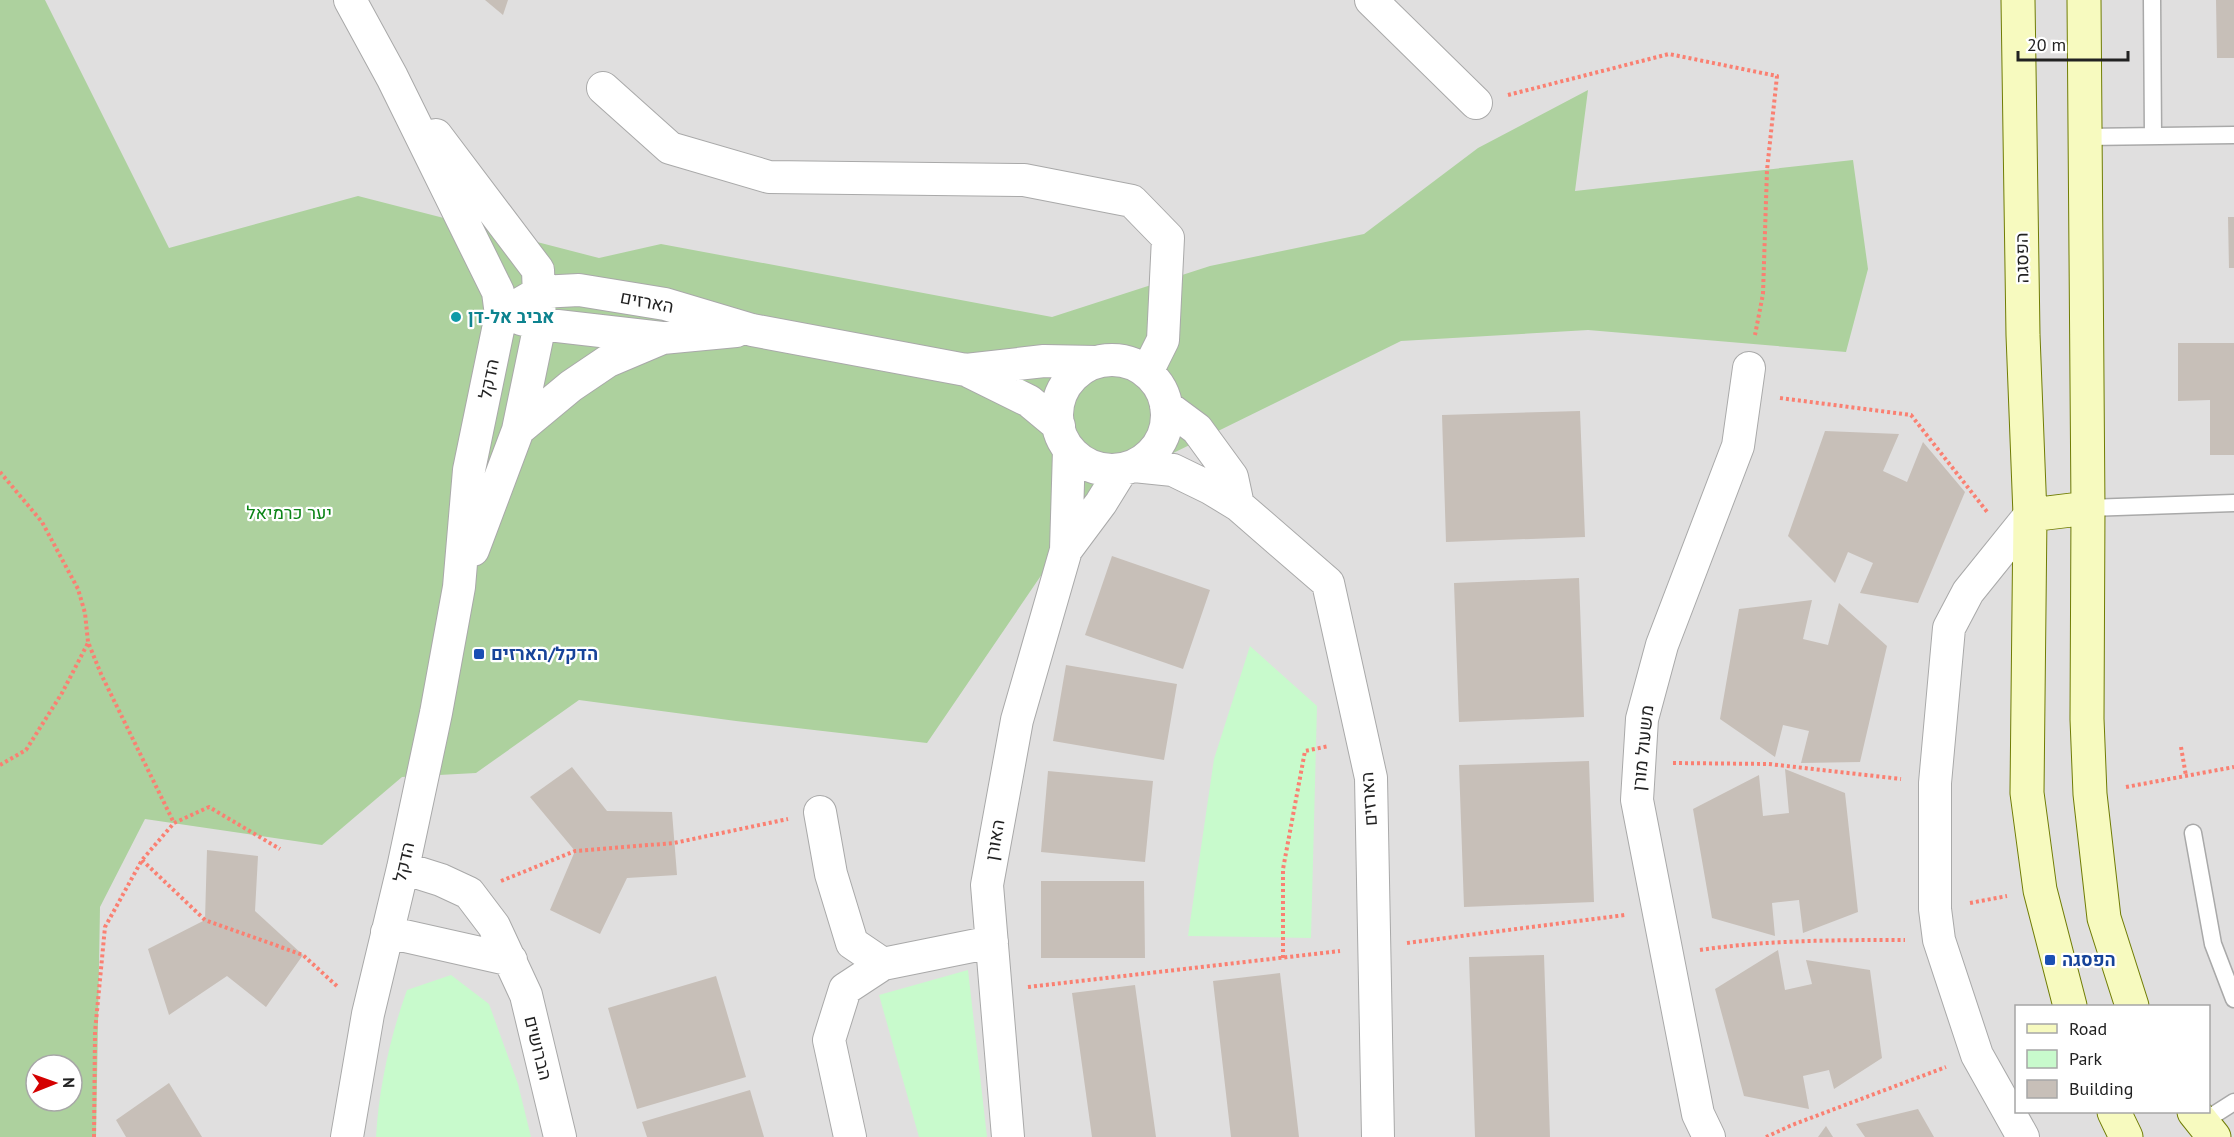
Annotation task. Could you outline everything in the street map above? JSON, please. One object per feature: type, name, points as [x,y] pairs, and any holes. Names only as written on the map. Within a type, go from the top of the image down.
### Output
[{"type":"street","name":"הדקל","points":[[347,1137],[368,1014],[403,868],[459,586],[469,470],[501,315],[498,292],[392,77],[350,0]]},
{"type":"street","points":[[1371,0],[1476,103]]},
{"type":"street","name":"הפסגה","points":[[2018,0],[2023,323],[2030,515],[2028,793],[2040,890],[2070,1005]]},
{"type":"street","points":[[2084,0],[2088,508],[2087,719],[2090,794],[2104,918],[2132,1005]]},
{"type":"street","name":"הדקל","points":[[392,77],[538,270],[540,324],[518,430],[459,586]]},
{"type":"street","points":[[603,88],[670,148],[769,177],[1024,180],[1132,201],[1168,238],[1163,340],[1147,372]]},
{"type":"street","name":"הארזים","points":[[540,292],[579,290],[665,303],[752,330],[966,370],[1029,401],[1064,438]]},
{"type":"street","points":[[501,315],[540,292]]},
{"type":"street","points":[[501,315],[540,324]]},
{"type":"street","name":"הארזים","points":[[540,324],[662,338],[752,330]]},
{"type":"street","name":"הארזים","points":[[518,430],[571,386],[608,361],[662,338]]},
{"type":"street","points":[[1113,359],[1131,363],[1147,372],[1158,385],[1166,406],[1165,432],[1158,446],[1147,458],[1128,468],[1116,471],[1099,469],[1082,461],[1064,438],[1057,417],[1059,399],[1067,383],[1079,370],[1096,362],[1113,359]]},
{"type":"street","name":"הארזים","points":[[966,370],[1044,361],[1096,362]]},
{"type":"street","name":"משעול מורן","points":[[1709,1137],[1698,1114],[1637,800],[1642,719],[1662,645],[1738,446],[1747,380]]},
{"type":"street","points":[[1166,406],[1197,429],[1232,477],[1238,505]]},
{"type":"street","name":"האורן","points":[[1008,1137],[987,885],[1017,720],[1066,550],[1064,438]]},
{"type":"street","name":"הארזים","points":[[1128,468],[1173,470],[1238,505],[1328,583],[1371,778],[1377,1137]]},
{"type":"street","name":"האורן","points":[[1066,550],[1128,468]]},
{"type":"street","points":[[2023,1137],[1977,1055],[1939,940],[1935,909],[1935,783],[1949,628],[1968,592],[2030,515],[2088,508]]},
{"type":"street","points":[[820,812],[831,874],[852,943],[883,964]]},
{"type":"street","name":"הברושים","points":[[403,868],[441,880],[470,893],[494,926],[526,995],[560,1137]]},
{"type":"street","points":[[387,933],[511,960]]},
{"type":"street","points":[[850,1137],[829,1040],[845,989],[883,964],[992,942]]},
{"type":"street","points":[[2114,1113],[2126,1137]]},
{"type":"lane","points":[[2152,0],[2153,136]]},
{"type":"lane","points":[[2086,137],[2234,135]]},
{"type":"lane","points":[[2088,508],[2234,503]]},
{"type":"lane","points":[[2193,833],[2213,944],[2234,999]]},
{"type":"lane","points":[[2203,1124],[2234,1102]]},
{"type":"path","points":[[1476,103],[1669,54],[1777,76],[1767,170],[1763,294],[1747,380],[1911,415],[2008,540]]},
{"type":"path","points":[[0,472],[42,522],[78,589],[85,614],[88,642],[101,674],[174,823]]},
{"type":"path","points":[[0,765],[26,750],[62,693],[88,642]]},
{"type":"path","points":[[1282,958],[1283,869],[1305,751],[1362,738]]},
{"type":"path","points":[[2181,747],[2186,776]]},
{"type":"path","points":[[1640,763],[1769,764],[1935,783]]},
{"type":"path","points":[[2090,794],[2234,767]]},
{"type":"path","points":[[94,1137],[95,1032],[105,927],[142,860],[174,823],[209,807],[280,849]]},
{"type":"path","points":[[496,883],[575,851],[674,843],[820,812]]},
{"type":"path","points":[[142,860],[205,920],[303,955],[368,1014]]},
{"type":"path","points":[[1935,909],[2040,890]]},
{"type":"path","points":[[996,991],[1659,911]]},
{"type":"path","points":[[1667,954],[1736,945],[1823,940],[1939,940]]},
{"type":"path","points":[[1766,1137],[1977,1055]]},
{"type":"shaded area","points":[[0,0],[2234,0],[2234,1137],[0,1137]]},
{"type":"green space","name":"יער כרמיאל","points":[[0,0],[45,0],[169,248],[358,196],[599,258],[661,244],[1052,317],[1210,266],[1364,234],[1478,148],[1588,90],[1575,191],[1853,160],[1868,269],[1846,352],[1588,330],[1401,341],[1100,489],[927,743],[579,700],[476,773],[402,777],[322,845],[145,819],[100,907],[96,1137],[0,1137]]},
{"type":"green space","points":[[1250,646],[1317,706],[1311,938],[1188,936],[1214,759]]},
{"type":"green space","points":[[968,970],[987,1137],[919,1137],[879,995]]},
{"type":"green space","points":[[451,975],[489,1004],[518,1084],[531,1137],[376,1137],[386,1062],[407,990]]},
{"type":"building","points":[[485,0],[508,0],[503,15]]},
{"type":"building","points":[[2216,0],[2234,0],[2234,58],[2217,58]]},
{"type":"building","points":[[2228,217],[2234,217],[2234,268],[2229,268]]},
{"type":"building","points":[[2178,343],[2234,343],[2234,455],[2210,455],[2210,400],[2178,401]]},
{"type":"building","points":[[1580,411],[1585,537],[1446,542],[1442,415]]},
{"type":"building","points":[[1825,431],[1899,434],[1883,471],[1907,482],[1923,442],[1965,492],[1918,603],[1860,593],[1873,563],[1848,552],[1835,583],[1788,536]]},
{"type":"building","points":[[1112,556],[1210,590],[1183,669],[1085,635]]},
{"type":"building","points":[[1579,578],[1584,717],[1459,722],[1454,583]]},
{"type":"building","points":[[1812,600],[1803,639],[1828,645],[1839,603],[1887,646],[1860,762],[1801,763],[1809,731],[1783,725],[1775,757],[1720,719],[1739,609]]},
{"type":"building","points":[[1066,665],[1177,684],[1164,760],[1053,741]]},
{"type":"building","points":[[1589,761],[1594,902],[1464,907],[1459,765]]},
{"type":"building","points":[[572,767],[607,811],[672,812],[677,875],[627,878],[600,934],[550,910],[575,851],[530,797]]},
{"type":"building","points":[[1785,769],[1845,793],[1858,912],[1803,933],[1799,900],[1772,903],[1775,936],[1712,918],[1693,809],[1759,775],[1763,816],[1789,813]]},
{"type":"building","points":[[1048,771],[1153,781],[1145,862],[1041,852]]},
{"type":"building","points":[[207,850],[258,856],[255,911],[303,955],[266,1007],[227,976],[169,1015],[148,949],[205,920]]},
{"type":"building","points":[[1041,881],[1144,881],[1145,958],[1041,958]]},
{"type":"building","points":[[1778,950],[1785,990],[1812,984],[1806,960],[1870,970],[1882,1058],[1834,1089],[1829,1070],[1803,1076],[1809,1109],[1744,1096],[1715,989]]},
{"type":"building","points":[[1544,955],[1550,1137],[1475,1137],[1469,957]]},
{"type":"building","points":[[1280,973],[1299,1137],[1231,1137],[1213,981]]},
{"type":"building","points":[[716,976],[746,1077],[637,1109],[608,1008]]},
{"type":"building","points":[[1135,985],[1156,1137],[1092,1137],[1072,993]]},
{"type":"building","points":[[169,1083],[202,1137],[126,1137],[116,1120]]},
{"type":"building","points":[[750,1090],[764,1137],[647,1137],[642,1122]]},
{"type":"building","points":[[1918,1109],[1934,1137],[1865,1137],[1856,1124]]},
{"type":"building","points":[[1826,1126],[1833,1137],[1818,1137]]},
{"type":"place","name":"אביב אל-דן","points":[[456,317]]},
{"type":"place","name":"הדקל/הארזים","points":[[479,654]]},
{"type":"place","name":"הפסגה","points":[[2050,960]]}]
